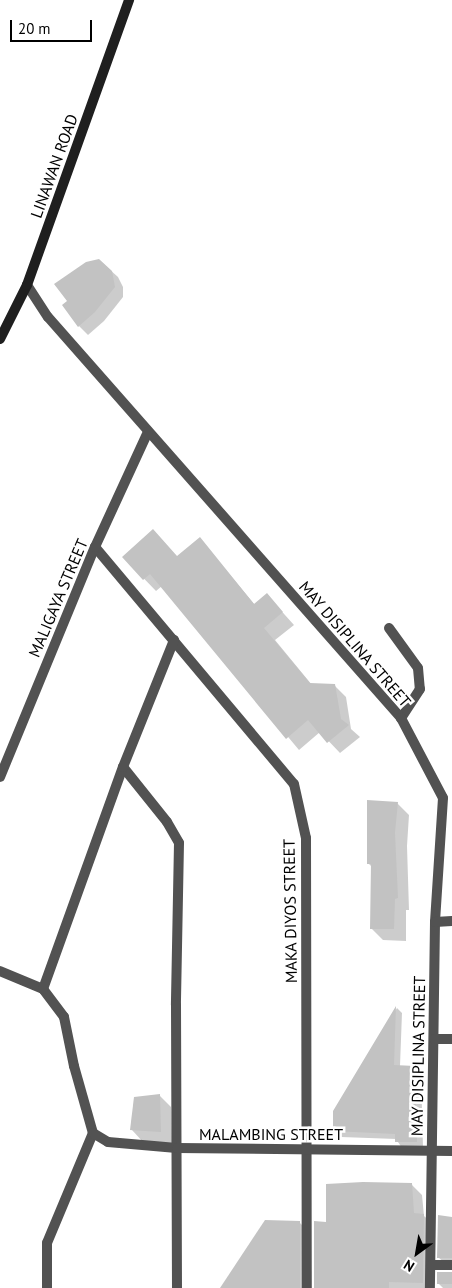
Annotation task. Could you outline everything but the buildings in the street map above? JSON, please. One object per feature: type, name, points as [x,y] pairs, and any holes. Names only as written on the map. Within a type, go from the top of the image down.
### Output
[{"type":"street","name":"LINAWAN ROAD","points":[[0,340],[27,285],[130,0]]},
{"type":"street","name":"MAY DISIPLINA STREET","points":[[27,285],[48,317],[401,718],[448,798],[435,922],[430,1288]]},
{"type":"street","name":"MALIGAYA STREET","points":[[0,777],[95,547],[148,432]]},
{"type":"street","name":"MAKA DIYOS STREET","points":[[95,547],[294,784],[306,838],[308,1288]]},
{"type":"street","points":[[389,628],[418,668],[420,689],[401,718]]},
{"type":"street","points":[[43,989],[123,767],[174,640]]},
{"type":"street","points":[[123,767],[167,822],[179,843],[176,1005],[178,1288]]},
{"type":"street","points":[[435,922],[452,921]]},
{"type":"street","points":[[0,971],[43,989],[64,1017],[74,1066],[93,1133],[47,1243],[47,1288]]},
{"type":"street","points":[[434,1039],[452,1039]]},
{"type":"street","name":"MALAMBING STREET","points":[[93,1133],[108,1142],[177,1148],[452,1151]]},
{"type":"street","points":[[431,1265],[452,1265]]}]
